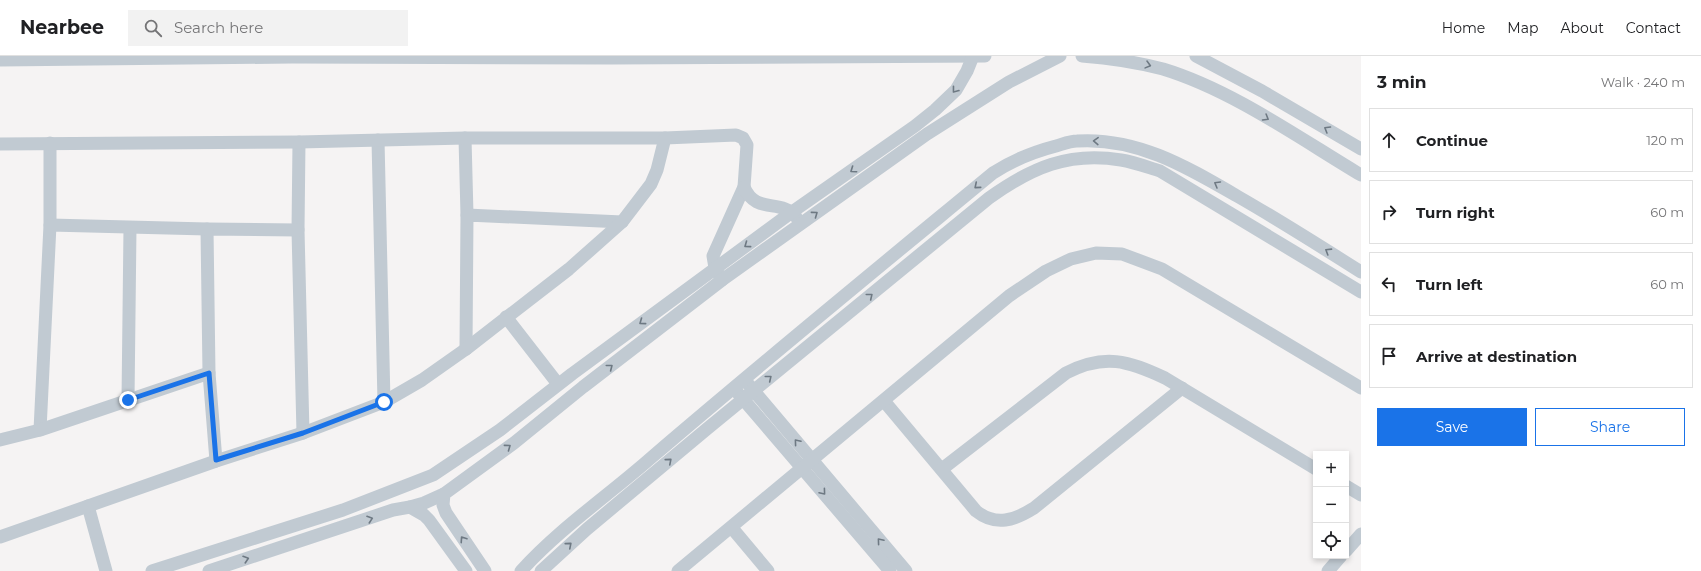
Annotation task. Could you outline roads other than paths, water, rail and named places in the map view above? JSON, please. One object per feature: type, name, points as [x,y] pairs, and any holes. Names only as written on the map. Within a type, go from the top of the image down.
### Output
[{"type":"street","points":[[152,571],[343,510],[433,475],[500,430],[558,384],[715,268],[915,126],[956,90],[967,71],[973,56]]},
{"type":"street","points":[[0,60],[316,57],[612,58],[985,56]]},
{"type":"street","points":[[209,571],[393,510],[424,503],[444,494],[514,443],[583,387],[722,280],[927,134],[1009,82],[1060,56]]},
{"type":"street","points":[[1082,56],[1139,63],[1164,70],[1213,89],[1246,105],[1361,175]]},
{"type":"street","points":[[1197,56],[1217,60],[1262,91],[1361,149]]},
{"type":"street","points":[[0,144],[299,142],[465,138],[665,138],[736,134],[740,136],[747,145],[744,187],[715,250],[713,263],[722,280]]},
{"type":"street","points":[[465,138],[467,215],[466,349]]},
{"type":"street","points":[[0,537],[216,460],[303,433],[384,402],[422,380],[466,349],[569,269],[622,222],[651,184],[657,170],[665,138]]},
{"type":"street","points":[[378,140],[384,402]]},
{"type":"street","points":[[521,571],[536,555],[571,524],[993,173],[1029,153],[1075,140],[1100,141],[1144,149],[1178,162],[1263,210],[1361,272]]},
{"type":"street","points":[[299,142],[298,230],[303,433]]},
{"type":"street","points":[[40,430],[50,225],[50,143]]},
{"type":"street","points":[[541,571],[587,529],[743,399],[989,198],[1010,183],[1031,172],[1054,163],[1074,158],[1097,157],[1122,160],[1160,171],[1361,292]]},
{"type":"street","points":[[744,187],[747,194],[757,203],[787,209],[792,212],[802,224]]},
{"type":"street","points":[[467,215],[622,222]]},
{"type":"street","points":[[50,225],[207,230],[298,230]]},
{"type":"street","points":[[128,400],[130,228]]},
{"type":"street","points":[[207,230],[209,373],[216,460]]},
{"type":"street","points":[[678,571],[732,528],[1009,296],[1046,271],[1071,259],[1096,253],[1122,254],[1162,269],[1361,388]]},
{"type":"street","points":[[879,267],[888,280]]},
{"type":"street","points":[[506,317],[558,384]]},
{"type":"street","points":[[942,469],[1066,372],[1082,364],[1100,360],[1118,361],[1140,366],[1165,378],[1313,466]]},
{"type":"street","points":[[0,440],[40,430],[209,373]]},
{"type":"street","points":[[572,374],[583,387]]},
{"type":"street","points":[[744,379],[807,464],[890,571]]},
{"type":"street","points":[[733,388],[807,464],[906,571]]},
{"type":"street","points":[[884,401],[942,469],[976,512],[984,518],[1002,520],[1023,515],[1034,508],[1182,388]]},
{"type":"street","points":[[1348,487],[1361,496]]},
{"type":"street","points":[[444,494],[443,505],[446,513],[485,571]]},
{"type":"street","points":[[88,506],[106,571]]},
{"type":"street","points":[[410,507],[424,515],[429,520],[466,571]]},
{"type":"street","points":[[732,528],[768,571]]},
{"type":"street","points":[[1349,548],[1361,534]]},
{"type":"street","points":[[1328,571],[1338,559]]}]
